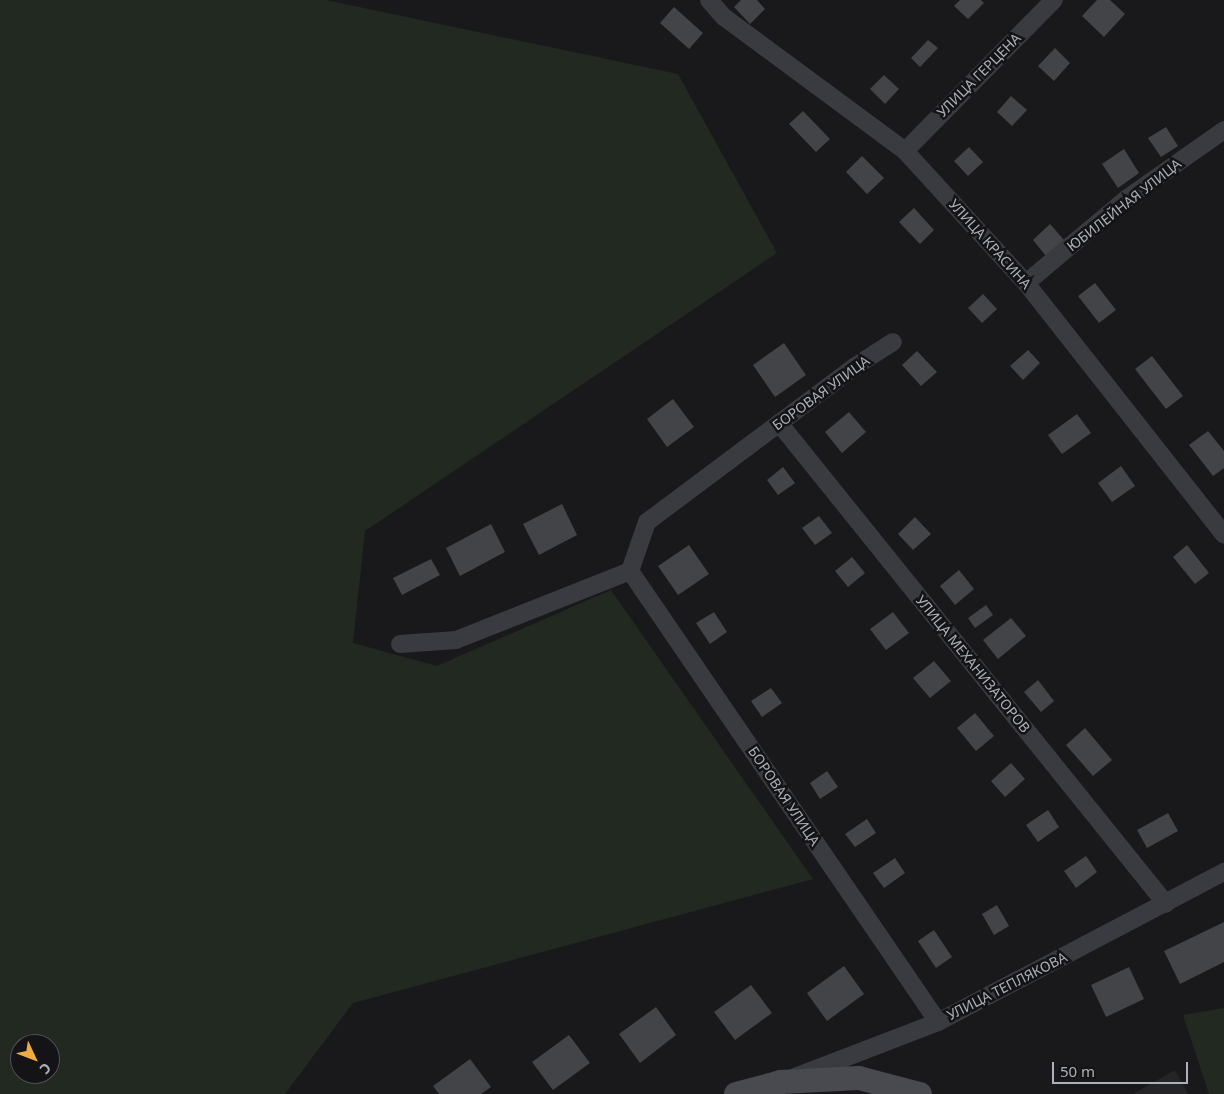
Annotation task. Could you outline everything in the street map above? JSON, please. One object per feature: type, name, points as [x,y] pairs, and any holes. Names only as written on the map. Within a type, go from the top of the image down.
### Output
[{"type":"main road","points":[[736,1094],[781,1082],[859,1078],[920,1094]]},
{"type":"street","name":"УЛИЦА КРАСИНА","points":[[708,0],[724,17],[905,151],[1026,283],[1224,535]]},
{"type":"street","name":"УЛИЦА ГЕРЦЕНА","points":[[905,151],[1054,0]]},
{"type":"street","name":"ЮБИЛЕЙНАЯ УЛИЦА","points":[[1026,283],[1126,199],[1224,130]]},
{"type":"street","name":"БОРОВАЯ УЛИЦА","points":[[893,342],[854,367],[647,522],[630,571],[938,1022]]},
{"type":"street","name":"УЛИЦА МЕХАНИЗАТОРОВ","points":[[779,423],[1166,904]]},
{"type":"street","points":[[400,644],[456,640],[630,571]]},
{"type":"street","name":"УЛИЦА ТЕПЛЯКОВА","points":[[781,1082],[938,1022],[1224,872]]},
{"type":"shaded area","points":[[0,0],[326,0],[678,74],[777,253],[365,531],[353,643],[437,666],[611,590],[813,879],[353,1003],[285,1094],[0,1094]]},
{"type":"shaded area","points":[[1224,1008],[1224,1094],[1209,1094],[1183,1015]]},
{"type":"shaded area","points":[[1175,1070],[1188,1094],[1133,1094]]},
{"type":"building","points":[[741,0],[757,0],[765,9],[750,24],[734,7]]},
{"type":"building","points":[[960,0],[981,0],[984,3],[968,19],[954,6]]},
{"type":"building","points":[[1097,0],[1110,0],[1125,14],[1104,37],[1082,16]]},
{"type":"building","points":[[674,7],[703,33],[689,49],[660,23]]},
{"type":"building","points":[[928,40],[938,48],[920,67],[911,58]]},
{"type":"building","points":[[1055,48],[1070,63],[1054,81],[1038,66]]},
{"type":"building","points":[[884,75],[899,89],[885,104],[870,89]]},
{"type":"building","points":[[1011,96],[1027,110],[1012,126],[997,112]]},
{"type":"building","points":[[803,111],[830,139],[816,152],[789,124]]},
{"type":"building","points":[[1166,127],[1178,146],[1161,157],[1148,138]]},
{"type":"building","points":[[969,147],[983,162],[968,176],[954,161]]},
{"type":"building","points":[[1124,149],[1139,173],[1118,188],[1102,164]]},
{"type":"building","points":[[862,156],[884,178],[867,194],[846,172]]},
{"type":"building","points":[[914,208],[934,230],[920,244],[899,222]]},
{"type":"building","points":[[1050,224],[1064,240],[1046,256],[1033,240]]},
{"type":"building","points":[[1095,283],[1116,310],[1099,323],[1078,296]]},
{"type":"building","points":[[983,294],[997,309],[982,323],[968,308]]},
{"type":"building","points":[[784,343],[806,375],[775,397],[753,365]]},
{"type":"building","points":[[1028,350],[1040,363],[1023,380],[1010,366]]},
{"type":"building","points":[[917,351],[937,372],[921,386],[902,365]]},
{"type":"building","points":[[1152,356],[1183,396],[1166,409],[1135,369]]},
{"type":"building","points":[[673,399],[694,427],[667,447],[647,419]]},
{"type":"building","points":[[849,412],[866,432],[842,453],[825,432]]},
{"type":"building","points":[[1077,414],[1091,433],[1062,454],[1048,435]]},
{"type":"building","points":[[1208,431],[1224,451],[1224,468],[1213,476],[1189,445]]},
{"type":"building","points":[[1121,466],[1135,486],[1112,502],[1098,483]]},
{"type":"building","points":[[783,467],[795,483],[778,495],[767,480]]},
{"type":"building","points":[[562,504],[577,535],[539,555],[523,524]]},
{"type":"building","points":[[819,516],[832,533],[815,545],[802,528]]},
{"type":"building","points":[[915,517],[931,534],[913,550],[898,534]]},
{"type":"building","points":[[491,524],[505,552],[460,576],[446,548]]},
{"type":"building","points":[[689,545],[709,574],[678,595],[658,566]]},
{"type":"building","points":[[1187,545],[1209,573],[1195,584],[1173,557]]},
{"type":"building","points":[[852,557],[865,573],[848,587],[835,571]]},
{"type":"building","points":[[431,559],[440,575],[402,595],[393,578]]},
{"type":"building","points":[[959,570],[974,589],[955,605],[940,586]]},
{"type":"building","points":[[986,605],[993,615],[975,628],[968,618]]},
{"type":"building","points":[[714,612],[727,632],[710,644],[696,623]]},
{"type":"building","points":[[893,612],[909,633],[886,650],[870,629]]},
{"type":"building","points":[[1011,618],[1026,636],[998,659],[983,640]]},
{"type":"building","points":[[934,661],[951,681],[930,698],[913,678]]},
{"type":"building","points":[[1038,680],[1054,701],[1041,712],[1024,692]]},
{"type":"building","points":[[771,688],[782,703],[762,717],[751,701]]},
{"type":"building","points":[[975,713],[994,736],[976,751],[957,728]]},
{"type":"building","points":[[1085,728],[1112,760],[1093,776],[1066,745]]},
{"type":"building","points":[[1011,763],[1025,779],[1005,797],[991,781]]},
{"type":"building","points":[[827,771],[838,787],[820,799],[810,783]]},
{"type":"building","points":[[1048,810],[1059,827],[1038,842],[1026,825]]},
{"type":"building","points":[[1168,813],[1178,831],[1147,848],[1137,830]]},
{"type":"building","points":[[867,819],[876,833],[855,847],[845,834]]},
{"type":"building","points":[[1086,856],[1097,872],[1076,888],[1064,871]]},
{"type":"building","points":[[895,858],[905,873],[884,888],[873,873]]},
{"type":"building","points":[[997,905],[1009,926],[994,935],[982,914]]},
{"type":"building","points":[[1224,922],[1224,962],[1180,984],[1164,951]]},
{"type":"building","points":[[934,930],[952,957],[936,968],[918,941]]},
{"type":"building","points":[[844,966],[864,994],[827,1021],[807,993]]},
{"type":"building","points":[[1129,967],[1144,999],[1106,1017],[1091,985]]},
{"type":"building","points":[[751,985],[772,1013],[735,1040],[714,1012]]},
{"type":"building","points":[[656,1007],[676,1035],[640,1063],[619,1034]]},
{"type":"building","points":[[569,1035],[590,1063],[553,1090],[532,1062]]},
{"type":"building","points":[[470,1059],[491,1087],[481,1094],[439,1094],[433,1086]]}]
